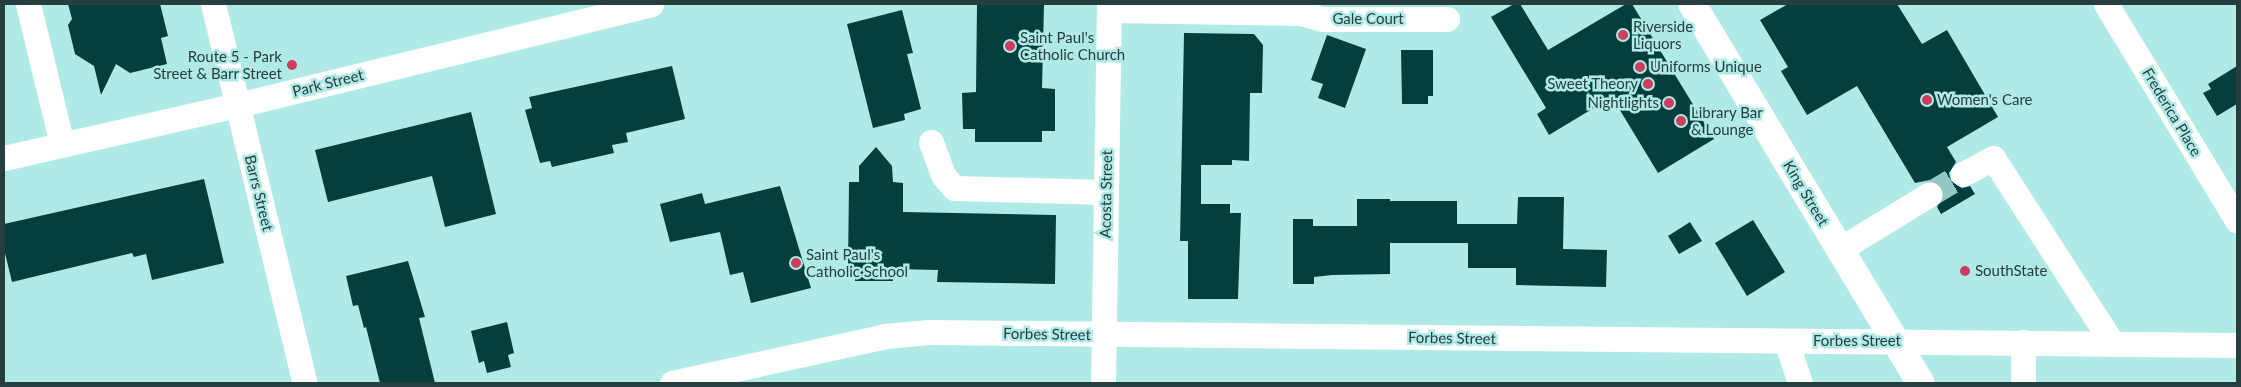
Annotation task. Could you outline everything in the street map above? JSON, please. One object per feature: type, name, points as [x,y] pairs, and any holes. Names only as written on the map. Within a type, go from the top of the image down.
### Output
[{"type":"main road","name":"King Street","points":[[1692,4],[1895,341],[1915,381]]},
{"type":"street","points":[[28,4],[62,145]]},
{"type":"street","name":"Barrs Street","points":[[213,4],[305,383]]},
{"type":"street","name":"Park Street","points":[[4,158],[238,105],[651,4]]},
{"type":"street","name":"Frederica Place","points":[[2106,4],[2237,220]]},
{"type":"street","name":"Gale Court","points":[[1109,7],[1301,13],[1322,19],[1448,19]]},
{"type":"street","name":"Acosta Street","points":[[1103,383],[1109,7]]},
{"type":"street","points":[[930,142],[943,175],[954,188],[1106,192]]},
{"type":"street","points":[[1963,174],[1993,158],[2113,344]]},
{"type":"street","points":[[1840,249],[1930,194]]},
{"type":"street","name":"Forbes Street","points":[[672,383],[885,336],[929,332],[2237,345]]},
{"type":"street","points":[[1786,341],[1800,383]]},
{"type":"street","points":[[2023,342],[2023,383]]},
{"type":"building","points":[[68,4],[160,4],[168,36],[161,38],[167,64],[130,73],[116,64],[101,95],[94,66],[75,54],[68,25],[72,19]]},
{"type":"building","name":"Saint Paul's Catholic Church","points":[[977,4],[1044,4],[1042,88],[1055,89],[1055,131],[1042,131],[1042,142],[975,142],[975,129],[963,129],[962,93],[976,92]]},
{"type":"building","points":[[1514,4],[1520,4],[1548,50],[1626,4],[1632,4],[1714,139],[1658,173],[1612,97],[1549,135],[1537,114],[1546,108],[1491,17]]},
{"type":"building","name":"Women's Care","points":[[1788,4],[1897,4],[1922,44],[1947,30],[1998,117],[1947,147],[1956,162],[1949,173],[1951,181],[1962,188],[1970,186],[1975,194],[1941,214],[1937,207],[1944,194],[1942,186],[1930,180],[1915,183],[1857,86],[1807,115],[1781,71],[1788,67],[1760,20]]},
{"type":"building","points":[[902,10],[913,53],[907,54],[921,109],[904,114],[905,120],[873,128],[847,24]]},
{"type":"building","points":[[1184,33],[1254,34],[1263,45],[1262,93],[1250,93],[1249,161],[1232,160],[1232,165],[1201,165],[1201,204],[1230,204],[1230,213],[1241,213],[1238,299],[1188,299],[1188,241],[1180,241]]},
{"type":"building","points":[[1327,35],[1366,49],[1345,108],[1318,98],[1323,84],[1311,80]]},
{"type":"building","points":[[1401,50],[1433,50],[1433,96],[1428,96],[1428,104],[1402,104]]},
{"type":"building","points":[[672,66],[685,119],[626,133],[628,142],[612,145],[614,153],[552,167],[550,161],[540,163],[525,110],[532,108],[529,97]]},
{"type":"building","points":[[2237,66],[2237,104],[2217,116],[2203,93],[2211,89],[2208,84]]},
{"type":"building","points":[[471,112],[496,214],[445,227],[432,176],[328,202],[315,150]]},
{"type":"building","points":[[876,147],[892,166],[893,182],[903,183],[903,212],[1056,215],[1055,284],[937,282],[938,270],[893,269],[893,281],[855,281],[855,269],[848,269],[849,182],[859,182],[859,166]]},
{"type":"building","points":[[204,179],[224,263],[152,280],[146,254],[134,257],[132,253],[12,282],[4,249],[4,224]]},
{"type":"building","points":[[780,186],[811,288],[751,303],[743,272],[730,275],[720,232],[670,242],[660,204],[702,193],[705,204]]},
{"type":"building","points":[[1518,197],[1564,197],[1563,249],[1607,250],[1606,287],[1516,285],[1516,268],[1468,268],[1468,243],[1390,243],[1390,274],[1332,275],[1314,277],[1314,284],[1293,284],[1293,219],[1313,219],[1313,226],[1357,226],[1357,199],[1390,199],[1390,201],[1457,201],[1457,224],[1517,224]]},
{"type":"building","points":[[1753,220],[1785,272],[1747,296],[1715,243]]},
{"type":"building","points":[[1690,222],[1702,241],[1679,254],[1668,236]]},
{"type":"building","points":[[408,261],[425,317],[419,318],[435,383],[380,383],[366,327],[364,328],[358,305],[353,306],[346,276]]},
{"type":"building","points":[[507,322],[514,353],[508,355],[511,367],[487,373],[484,361],[479,363],[471,331]]},
{"type":"tunnel","points":[[1930,194],[1963,174]]},
{"type":"place","name":"Riverside Liquors","points":[[1623,35]]},
{"type":"place","name":"Saint Paul's Catholic Church","points":[[1010,46]]},
{"type":"place","name":"Route 5 - Park Street & Barr Street","points":[[292,65]]},
{"type":"place","name":"Uniforms Unique","points":[[1640,67]]},
{"type":"place","name":"Sweet Theory","points":[[1648,84]]},
{"type":"place","name":"Women's Care","points":[[1927,100]]},
{"type":"place","name":"Nightlights","points":[[1669,103]]},
{"type":"place","name":"Library Bar & Lounge","points":[[1681,121]]},
{"type":"place","name":"Saint Paul's Catholic School","points":[[796,263]]},
{"type":"place","name":"SouthState","points":[[1965,271]]}]
